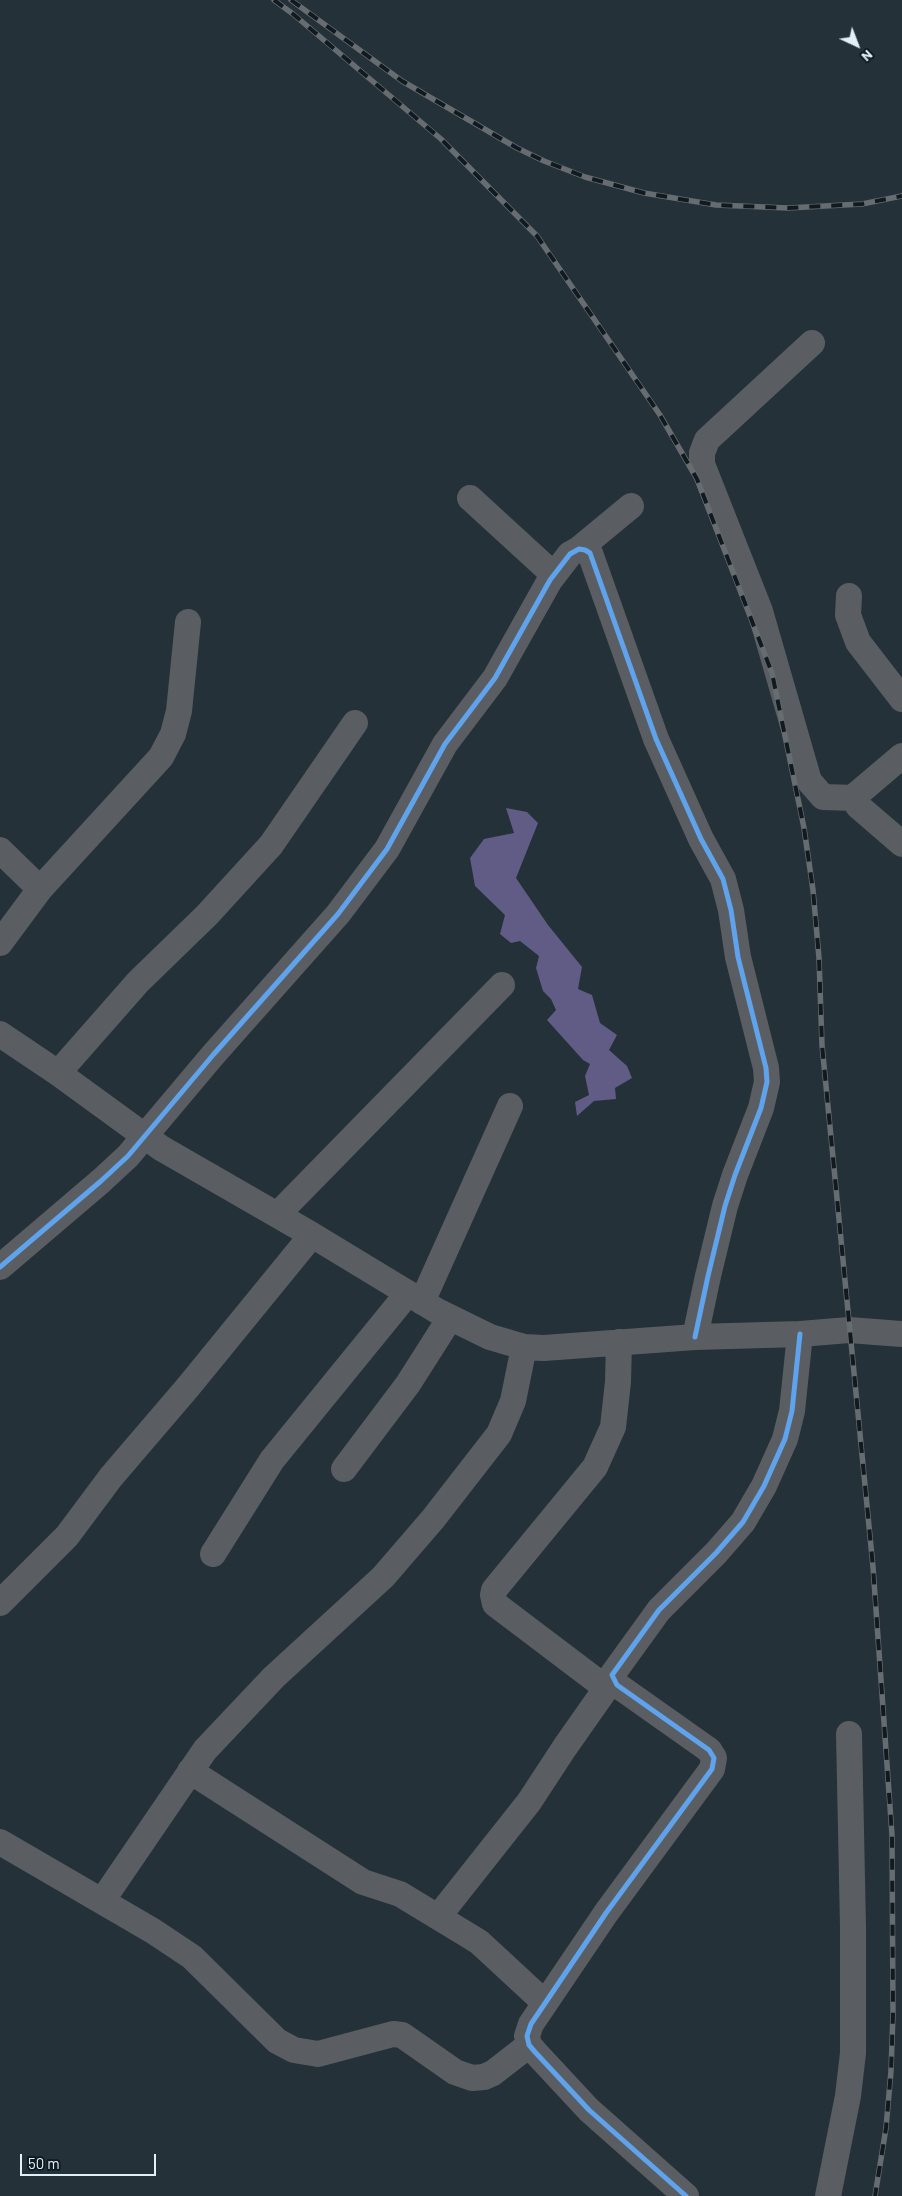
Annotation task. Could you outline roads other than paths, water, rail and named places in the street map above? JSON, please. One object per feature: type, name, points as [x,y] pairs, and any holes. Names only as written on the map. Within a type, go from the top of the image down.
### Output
[{"type":"street","points":[[812,343],[707,440],[702,454],[702,464],[760,611],[809,781],[823,797],[855,798]]},
{"type":"street","points":[[470,498],[554,575]]},
{"type":"street","points":[[0,1267],[112,1172],[213,1054],[314,942],[377,864],[445,744],[495,678],[554,575],[570,554],[631,506]]},
{"type":"street","points":[[578,549],[590,553],[656,738],[701,839],[723,879],[731,910],[738,957],[766,1068],[767,1082],[761,1108],[735,1175],[726,1206],[695,1337]]},
{"type":"street","points":[[849,596],[848,615],[858,642],[902,699]]},
{"type":"street","points":[[0,943],[40,890],[161,757],[173,734],[179,711],[188,622]]},
{"type":"street","points":[[58,1073],[138,982],[207,915],[271,845],[355,723]]},
{"type":"street","points":[[902,756],[856,794],[855,798],[858,806],[902,844]]},
{"type":"street","points":[[0,850],[40,890]]},
{"type":"street","points":[[278,1215],[502,985]]},
{"type":"street","points":[[1,1038],[58,1073],[143,1136],[415,1298],[450,1318],[490,1337],[524,1347],[544,1348],[695,1337],[800,1334],[849,1330],[902,1334]]},
{"type":"street","points":[[213,1554],[272,1460],[415,1298],[510,1106]]},
{"type":"street","points":[[0,1603],[67,1536],[110,1477],[188,1387],[312,1235]]},
{"type":"street","points":[[344,1469],[408,1384],[450,1318]]},
{"type":"street","points":[[438,1916],[529,1802],[609,1684],[613,1672],[659,1610],[716,1553],[742,1522],[764,1486],[785,1439],[792,1411],[800,1334]]},
{"type":"street","points":[[619,1342],[618,1382],[613,1428],[595,1467],[494,1590],[493,1595],[495,1604],[609,1684],[617,1685],[705,1747],[713,1755],[715,1762],[712,1769],[606,1913],[528,2030],[529,2044],[589,2110],[686,2196]]},
{"type":"street","points":[[102,1901],[205,1750],[274,1677],[368,1592],[433,1519],[499,1434],[513,1400],[524,1347]]},
{"type":"street","points":[[828,2196],[848,2096],[853,2053],[853,1927],[849,1734]]},
{"type":"street","points":[[190,1771],[363,1882],[400,1894],[479,1942],[545,2003]]},
{"type":"street","points":[[0,1842],[153,1931],[192,1957],[277,2041],[294,2050],[318,2054],[392,2034],[402,2036],[455,2072],[472,2078],[484,2077],[493,2073],[529,2044]]},
{"type":"railway","points":[[274,0],[441,139],[537,236],[660,415],[697,479],[772,673],[804,828],[813,890],[819,958],[822,1045],[873,1567],[892,1835],[893,2014],[891,2071],[886,2128],[875,2196]]},
{"type":"railway","points":[[291,0],[402,81],[517,148],[585,177],[644,193],[716,205],[788,208],[862,204],[902,196]]}]
